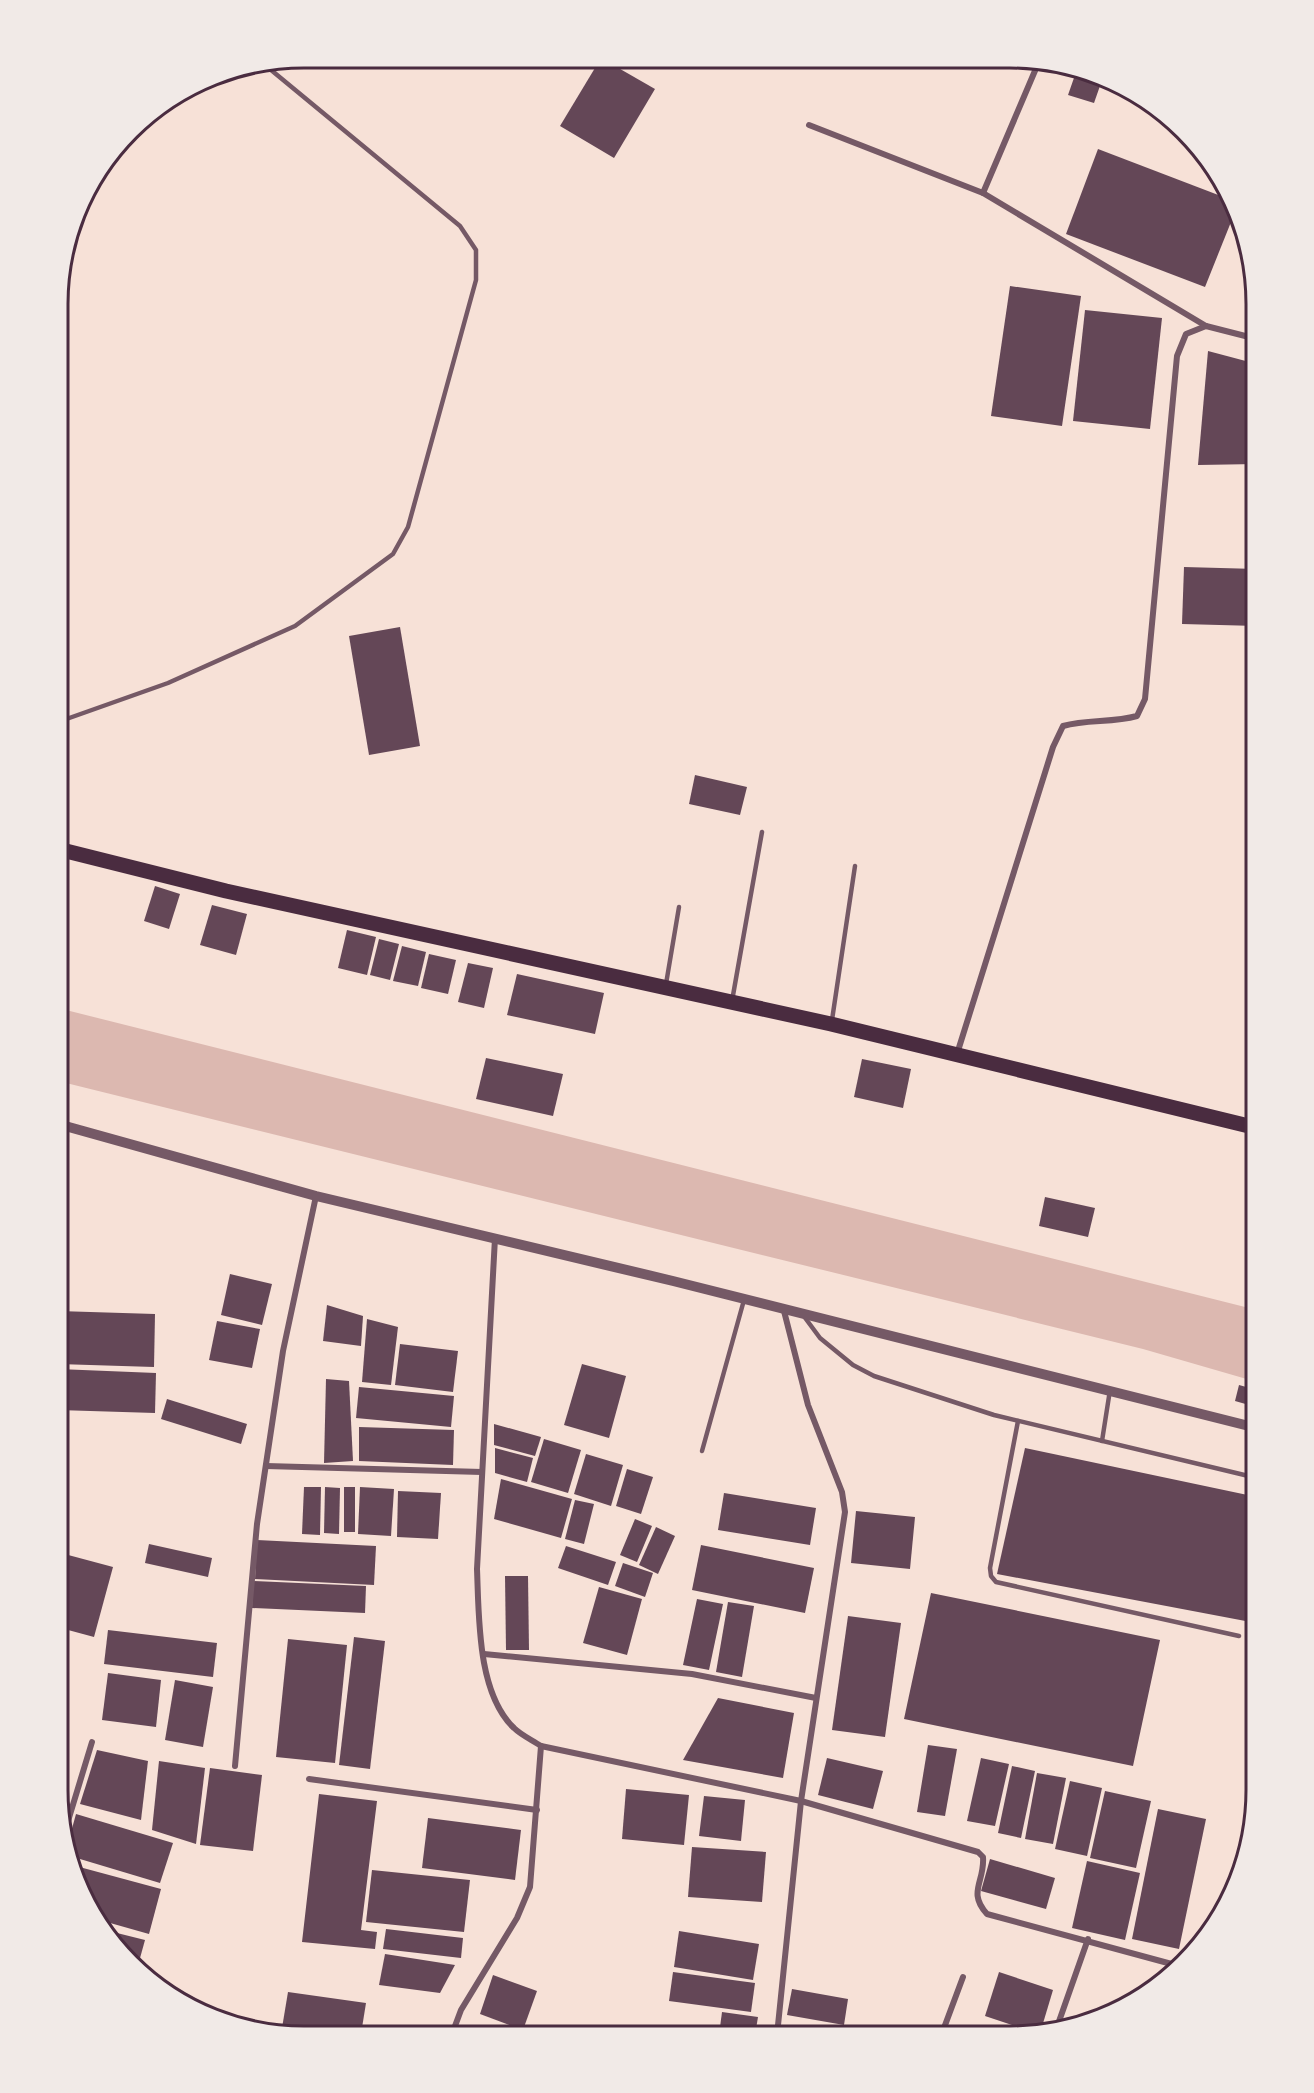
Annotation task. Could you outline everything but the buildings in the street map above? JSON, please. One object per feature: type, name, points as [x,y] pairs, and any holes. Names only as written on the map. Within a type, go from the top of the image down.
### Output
[{"type":"main road","points":[[68,852],[226,891],[831,1024],[1246,1125]]},
{"type":"street","points":[[983,193],[1036,69]]},
{"type":"street","points":[[809,124],[983,193],[1206,326],[1246,336]]},
{"type":"street","points":[[956,1054],[1053,747],[1063,726],[1083,721],[1115,722],[1137,716],[1144,699],[1177,356],[1186,334],[1206,326]]},
{"type":"street","points":[[68,1127],[316,1196],[1246,1425]]},
{"type":"street","points":[[235,1766],[258,1524],[266,1466],[283,1351],[316,1196]]},
{"type":"street","points":[[495,1239],[477,1569],[489,1688],[497,1705],[513,1728],[541,1746],[801,1801],[978,1852],[983,1857],[984,1863],[976,1894],[979,1905],[987,1914],[1088,1939],[1170,1963]]},
{"type":"street","points":[[778,2026],[801,1801],[845,1512],[842,1492],[808,1405],[784,1311]]},
{"type":"street","points":[[266,1466],[482,1472]]},
{"type":"street","points":[[484,1654],[692,1674],[816,1698]]},
{"type":"street","points":[[69,1816],[92,1742]]},
{"type":"street","points":[[455,2026],[461,2010],[517,1918],[530,1887],[541,1746]]},
{"type":"street","points":[[309,1779],[537,1810]]},
{"type":"street","points":[[1059,2020],[1088,1939]]},
{"type":"street","points":[[946,2026],[963,1977]]},
{"type":"lane","points":[[68,718],[168,683],[295,626],[393,554],[408,527],[476,280],[476,250],[460,226],[271,70]]},
{"type":"lane","points":[[732,1003],[762,832]]},
{"type":"lane","points":[[831,1024],[855,866]]},
{"type":"lane","points":[[665,989],[679,906]]},
{"type":"lane","points":[[702,1451],[744,1300]]},
{"type":"lane","points":[[803,1315],[820,1338],[852,1365],[874,1376],[1018,1421],[1246,1475]]},
{"type":"lane","points":[[1102,1441],[1110,1390]]},
{"type":"lane","points":[[1018,1421],[990,1568],[991,1576],[996,1582],[1239,1636]]},
{"type":"shaded area","points":[[68,1011],[1246,1307],[1246,1379],[1143,1349],[68,1083]]}]
